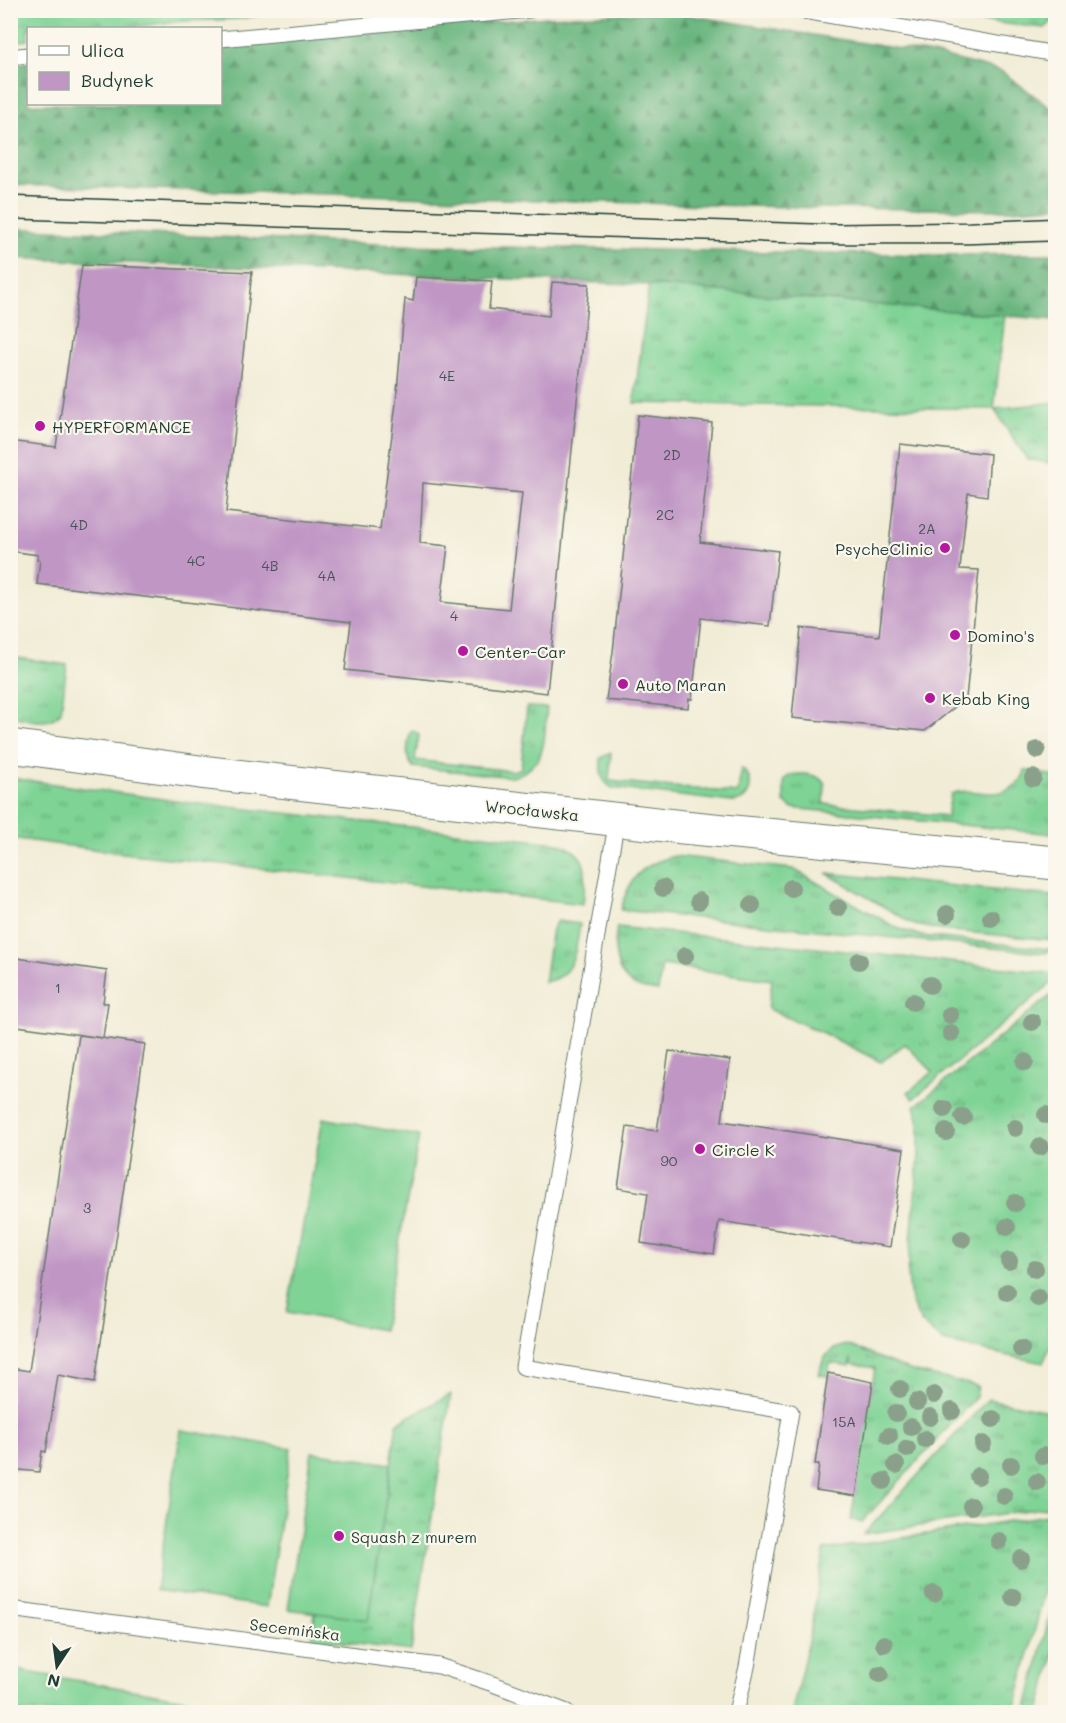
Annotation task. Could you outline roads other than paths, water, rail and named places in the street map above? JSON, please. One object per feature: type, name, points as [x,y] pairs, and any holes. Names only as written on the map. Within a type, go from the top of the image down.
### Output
[{"type":"street","name":"Wrocławska","points":[[10,746],[200,772],[777,837],[1056,863]]},
{"type":"lane","points":[[222,39],[529,10]]},
{"type":"lane","points":[[798,10],[1056,54]]},
{"type":"lane","points":[[10,57],[27,55]]},
{"type":"lane","points":[[617,819],[523,1367],[791,1412],[747,1667],[736,1713]]},
{"type":"lane","name":"Secemińska","points":[[10,1609],[439,1666],[567,1713]]},
{"type":"tram line","points":[[10,196],[820,224],[1056,218]]},
{"type":"tram line","points":[[10,219],[824,244],[968,244],[1056,241]]},
{"type":"place","name":"HYPERFORMANCE","points":[[40,426]]},
{"type":"place","name":"PsycheClinic","points":[[945,548]]},
{"type":"place","name":"Domino's","points":[[955,635]]},
{"type":"place","name":"Center-Car","points":[[463,651]]},
{"type":"place","name":"Auto Maran","points":[[623,684]]},
{"type":"place","name":"Kebab King","points":[[930,698]]},
{"type":"place","name":"Circle K","points":[[700,1149]]},
{"type":"place","name":"Squash z murem","points":[[339,1536]]}]
